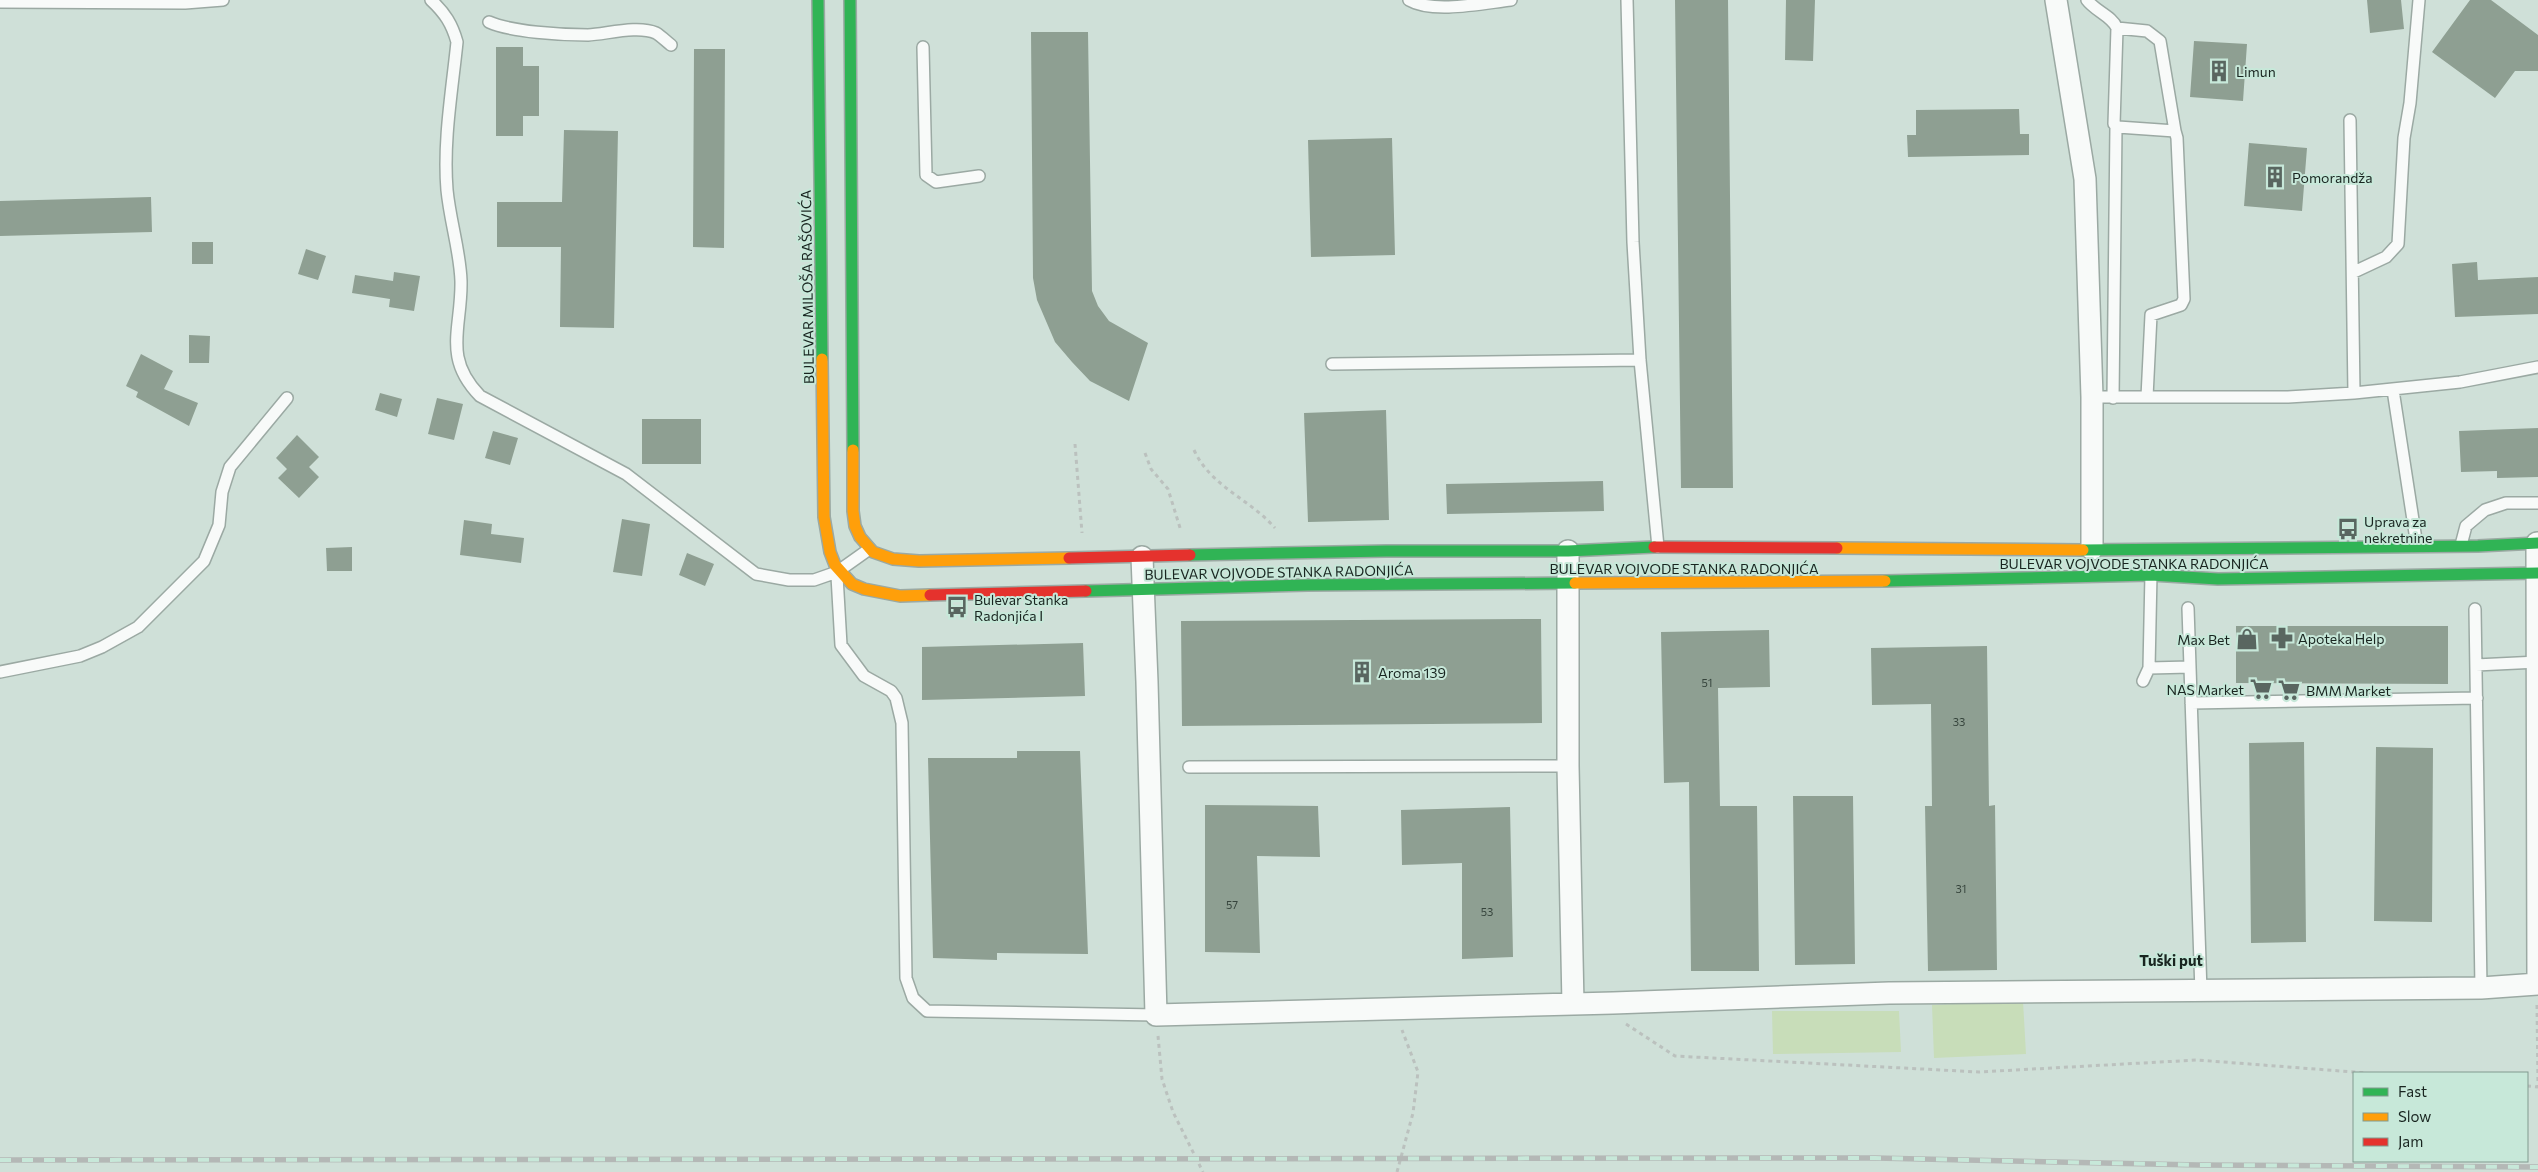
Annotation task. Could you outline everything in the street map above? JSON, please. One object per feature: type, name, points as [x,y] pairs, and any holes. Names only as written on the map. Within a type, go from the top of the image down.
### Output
[{"type":"street","name":"BULEVAR MILOŠA RAŠOVIĆA","points":[[818,0],[824,517],[829,553],[837,572]]},
{"type":"street","points":[[850,0],[853,511],[855,529],[868,550]]},
{"type":"street","points":[[2056,0],[2085,180],[2102,397],[2092,549]]},
{"type":"street","name":"BULEVAR VOJVODE STANKA RADONJIĆA","points":[[868,550],[892,560],[1568,551],[1658,547],[2152,550],[2537,543]]},
{"type":"street","points":[[1142,557],[1156,1015],[1889,994],[2481,988],[2538,984],[2537,543]]},
{"type":"street","points":[[1568,551],[1570,583],[1568,766],[1573,1004]]},
{"type":"street","name":"BULEVAR VOJVODE STANKA RADONJIĆA","points":[[837,572],[861,589],[900,596],[1308,585],[1844,581],[2151,575],[2218,579],[2537,573]]},
{"type":"lane","points":[[0,2],[185,3],[223,0]]},
{"type":"lane","points":[[431,0],[443,11],[452,26],[457,42],[447,147],[447,190],[461,281],[456,350],[460,370],[468,384],[480,396],[626,474],[756,574],[789,580],[814,580],[837,572],[868,550]]},
{"type":"lane","points":[[1409,0],[1427,5],[1442,6],[1511,0]]},
{"type":"lane","points":[[1627,0],[1633,242],[1640,360],[1658,547]]},
{"type":"lane","points":[[2087,0],[2095,9],[2113,22],[2117,28],[2113,121],[2116,126],[2102,397],[2288,397],[2354,393],[2460,382],[2538,367]]},
{"type":"lane","points":[[2354,272],[2386,257],[2398,244],[2404,138],[2410,103],[2419,0]]},
{"type":"lane","points":[[489,22],[501,27],[587,35],[634,31],[656,33],[671,45]]},
{"type":"lane","points":[[2117,28],[2147,31],[2160,41],[2178,143],[2184,299],[2180,305],[2153,314],[2150,318],[2147,397]]},
{"type":"lane","points":[[923,47],[926,175],[936,182],[979,176]]},
{"type":"lane","points":[[2350,120],[2354,272],[2354,393]]},
{"type":"lane","points":[[2116,126],[2175,131]]},
{"type":"lane","points":[[1332,364],[1640,360]]},
{"type":"lane","points":[[2392,390],[2417,546]]},
{"type":"lane","points":[[0,672],[80,656],[102,648],[138,627],[204,561],[219,526],[222,492],[230,467],[287,398]]},
{"type":"lane","points":[[2461,545],[2466,526],[2485,510],[2506,503],[2538,503]]},
{"type":"lane","points":[[2143,681],[2148,668],[2152,550]]},
{"type":"lane","points":[[837,572],[841,645],[864,676],[891,691],[896,698],[902,723],[906,978],[913,998],[927,1011],[1156,1015]]},
{"type":"lane","points":[[2188,608],[2201,992]]},
{"type":"lane","points":[[2475,609],[2481,988]]},
{"type":"lane","points":[[2476,665],[2538,662]]},
{"type":"lane","points":[[2148,668],[2190,667]]},
{"type":"lane","points":[[2192,703],[2477,698]]},
{"type":"lane","points":[[1189,767],[1568,766]]},
{"type":"path","points":[[1075,444],[1084,557]]},
{"type":"path","points":[[1194,450],[1200,464],[1209,474],[1243,503],[1256,509],[1277,530],[1281,554]]},
{"type":"path","points":[[1145,453],[1151,470],[1168,489],[1173,503],[1176,520],[1182,533],[1179,556]]},
{"type":"path","points":[[2538,984],[2538,1087]]},
{"type":"path","points":[[1613,1003],[1620,1020],[1675,1056],[1979,1072],[2197,1060],[2353,1072]]},
{"type":"path","points":[[1387,1009],[1405,1034],[1418,1072],[1413,1113],[1397,1172]]},
{"type":"path","points":[[1156,1015],[1162,1079],[1173,1112],[1203,1172]]},
{"type":"green space","points":[[2023,1001],[2026,1054],[1934,1058],[1932,1005]]},
{"type":"green space","points":[[1772,1011],[1899,1011],[1901,1052],[1773,1054]]},
{"type":"building","points":[[1675,0],[1728,0],[1733,488],[1681,488]]},
{"type":"building","points":[[1786,0],[1815,0],[1813,61],[1785,60]]},
{"type":"building","points":[[2367,0],[2401,0],[2404,29],[2370,33]]},
{"type":"building","points":[[2470,0],[2491,0],[2538,35],[2538,71],[2515,71],[2495,98],[2432,52]]},
{"type":"building","points":[[1031,32],[1088,32],[1092,291],[1098,306],[1109,321],[1148,343],[1129,401],[1090,381],[1072,362],[1055,342],[1037,300],[1033,278]]},
{"type":"building","name":"Limun","points":[[2194,41],[2247,44],[2243,101],[2190,97]]},
{"type":"building","points":[[496,47],[523,47],[523,66],[539,66],[539,116],[523,116],[523,136],[496,136]]},
{"type":"building","points":[[694,49],[725,49],[724,248],[693,247]]},
{"type":"building","points":[[2019,109],[2020,134],[2029,134],[2029,155],[1908,157],[1907,135],[1916,135],[1916,110]]},
{"type":"building","points":[[564,130],[618,131],[614,328],[560,327],[561,247],[497,247],[497,202],[562,202]]},
{"type":"building","points":[[1392,138],[1395,255],[1311,257],[1308,140]]},
{"type":"building","name":"Pomorandža","points":[[2249,143],[2307,148],[2302,211],[2244,206]]},
{"type":"building","points":[[151,197],[152,232],[0,236],[0,201]]},
{"type":"building","points":[[192,242],[213,242],[213,264],[192,264]]},
{"type":"building","points":[[306,249],[326,256],[318,280],[298,274]]},
{"type":"building","points":[[2477,262],[2478,280],[2538,277],[2538,314],[2455,317],[2452,264]]},
{"type":"building","points":[[394,272],[420,276],[414,311],[389,307],[390,299],[352,293],[355,275],[393,281]]},
{"type":"building","points":[[189,335],[210,336],[209,363],[189,363]]},
{"type":"building","points":[[141,354],[173,371],[164,389],[198,403],[189,426],[136,397],[138,392],[126,386]]},
{"type":"building","points":[[380,393],[402,399],[397,417],[375,410]]},
{"type":"building","points":[[437,398],[463,404],[454,440],[428,434]]},
{"type":"building","points":[[1386,410],[1389,520],[1308,522],[1304,413]]},
{"type":"building","points":[[642,419],[701,419],[701,464],[642,464]]},
{"type":"building","points":[[2538,428],[2538,477],[2497,478],[2497,471],[2461,472],[2459,431]]},
{"type":"building","points":[[493,431],[518,438],[510,465],[485,458]]},
{"type":"building","points":[[297,435],[319,457],[309,467],[319,477],[299,498],[278,478],[287,469],[276,458]]},
{"type":"building","points":[[1603,481],[1604,511],[1447,514],[1446,484]]},
{"type":"building","points":[[622,519],[650,524],[642,576],[613,572]]},
{"type":"building","points":[[464,520],[492,524],[491,534],[524,538],[521,563],[460,555]]},
{"type":"building","points":[[352,547],[352,571],[327,571],[326,548]]},
{"type":"building","points":[[687,553],[714,564],[705,586],[679,575]]},
{"type":"building","name":"Aroma 139","points":[[1541,619],[1542,723],[1182,726],[1181,621]]},
{"type":"building","points":[[2236,626],[2448,626],[2448,684],[2236,683]]},
{"type":"building","points":[[1769,630],[1770,687],[1718,688],[1720,806],[1757,806],[1759,971],[1691,971],[1689,782],[1664,783],[1661,632]]},
{"type":"building","points":[[1083,643],[1085,696],[922,700],[922,647]]},
{"type":"building","points":[[1987,646],[1989,806],[1995,805],[1997,970],[1928,971],[1925,806],[1932,806],[1931,704],[1872,705],[1871,648]]},
{"type":"building","points":[[2304,742],[2306,942],[2251,943],[2249,743]]},
{"type":"building","points":[[2376,747],[2433,748],[2432,922],[2374,921]]},
{"type":"building","points":[[1017,751],[1080,751],[1088,954],[997,953],[997,960],[933,958],[928,758],[1017,758]]},
{"type":"building","points":[[1793,796],[1853,796],[1855,964],[1795,965]]},
{"type":"building","points":[[1205,805],[1318,806],[1320,857],[1257,856],[1260,953],[1205,952]]},
{"type":"building","points":[[1510,807],[1513,957],[1462,959],[1462,863],[1402,865],[1401,810]]},
{"type":"railway","points":[[0,1160],[1875,1158],[2198,1165],[2538,1167]]},
{"type":"traffic: fast","points":[[818,0],[822,359]]},
{"type":"traffic: fast","points":[[850,0],[853,450]]},
{"type":"traffic: fast","points":[[2083,550],[2478,546],[2538,543]]},
{"type":"traffic: fast","points":[[1190,555],[1386,551],[1568,551],[1654,547]]},
{"type":"traffic: fast","points":[[1885,581],[2151,575],[2218,579],[2538,573]]},
{"type":"traffic: fast","points":[[1086,591],[1308,585],[1575,583]]},
{"type":"traffic: slow","points":[[822,359],[824,517],[830,552],[835,565],[852,584],[864,589],[900,596],[930,595]]},
{"type":"traffic: slow","points":[[853,450],[853,511],[855,526],[860,537],[873,552],[893,559],[919,561],[1069,558]]},
{"type":"traffic: slow","points":[[1837,548],[2083,550]]},
{"type":"traffic: slow","points":[[1575,583],[1885,581]]},
{"type":"traffic: jam","points":[[1654,547],[1837,548]]},
{"type":"traffic: jam","points":[[1069,558],[1190,555]]},
{"type":"traffic: jam","points":[[930,595],[1086,591]]},
{"type":"place","name":"Limun","points":[[2219,71]]},
{"type":"place","name":"Pomorandža","points":[[2275,177]]},
{"type":"place","name":"Uprava za nekretnine","points":[[2348,529]]},
{"type":"place","name":"Bulevar Stanka Radonjića I","points":[[957,607]]},
{"type":"place","name":"Apoteka Help","points":[[2282,638]]},
{"type":"place","name":"Max Bet","points":[[2247,639]]},
{"type":"place","name":"Aroma 139","points":[[1362,672]]},
{"type":"place","name":"NAS Market","points":[[2261,689]]},
{"type":"place","name":"BMM Market","points":[[2289,690]]},
{"type":"district","name":"Tuški put","points":[[2171,960]]}]
